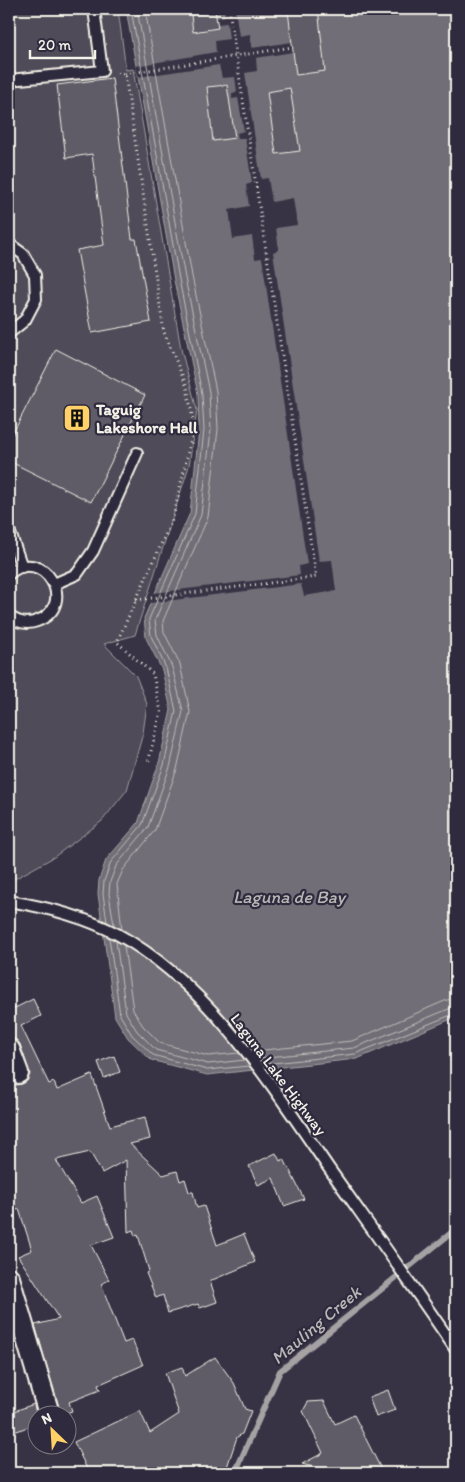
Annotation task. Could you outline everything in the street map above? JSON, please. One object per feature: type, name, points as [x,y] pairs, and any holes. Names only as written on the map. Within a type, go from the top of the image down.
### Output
[{"type":"street","points":[[9,1049],[18,1073]]},
{"type":"street","points":[[9,1278],[46,1404]]},
{"type":"lane","points":[[9,80],[102,71],[94,9]]},
{"type":"lane","points":[[9,244],[23,254],[35,275],[36,299],[25,320],[9,333]]},
{"type":"lane","points":[[54,584],[77,574],[93,551],[137,453]]},
{"type":"lane","points":[[9,530],[22,567]]},
{"type":"lane","points":[[9,574],[22,567],[32,566],[41,570],[54,584],[55,604],[43,619],[33,623],[23,623],[9,616]]},
{"type":"lane","name":"Laguna Lake Highway","points":[[9,901],[58,911],[87,920],[117,934],[140,948],[194,991],[218,1018],[278,1095],[456,1350]]},
{"type":"path","points":[[136,600],[316,577],[230,9]]},
{"type":"path","points":[[102,71],[125,74],[292,47]]},
{"type":"path","points":[[125,74],[164,332],[188,387],[194,426],[173,518],[117,642],[152,674],[160,712],[148,763]]},
{"type":"shaded area","points":[[9,9],[118,9],[126,70],[133,69],[181,349],[197,410],[189,466],[135,635],[104,644],[136,676],[147,704],[143,733],[127,790],[102,821],[54,857],[9,882]]},
{"type":"water","name":"Laguna de Bay","points":[[126,9],[456,9],[456,1017],[357,1059],[207,1075],[151,1060],[128,1038],[115,1017],[98,894],[99,880],[106,860],[138,823],[159,763],[171,710],[162,670],[146,638],[144,618],[190,513],[199,430],[198,394],[174,280]]},
{"type":"pier","points":[[224,9],[235,9],[239,36],[250,34],[252,48],[292,42],[293,52],[256,58],[257,71],[245,73],[261,179],[268,178],[272,202],[293,198],[297,225],[276,228],[279,250],[273,252],[319,561],[332,560],[336,591],[304,596],[301,584],[150,603],[154,593],[300,575],[299,566],[307,564],[262,258],[255,259],[252,236],[233,239],[229,210],[249,206],[246,185],[252,183],[245,138],[238,138],[237,133],[244,131],[238,98],[232,99],[232,93],[237,92],[235,77],[222,78],[219,65],[138,77],[136,66],[216,52],[215,41],[229,39],[227,23],[218,24],[217,18],[225,16]]},
{"type":"building","points":[[318,9],[325,71],[296,75],[288,11]]},
{"type":"building","points":[[215,11],[218,28],[193,32],[191,15]]},
{"type":"building","points":[[112,78],[132,239],[136,239],[151,322],[92,333],[77,250],[104,245],[92,154],[66,158],[57,85]]},
{"type":"building","points":[[227,85],[235,138],[213,141],[207,87]]},
{"type":"building","points":[[290,88],[300,151],[276,154],[267,92]]},
{"type":"building","name":"Taguig Lakeshore Hall","points":[[56,349],[145,395],[91,502],[9,461],[9,441]]},
{"type":"building","points":[[9,999],[13,1009],[33,999],[41,1016],[21,1026],[49,1084],[54,1082],[57,1090],[92,1075],[110,1126],[145,1117],[150,1139],[130,1144],[163,1175],[177,1171],[180,1181],[185,1179],[189,1192],[193,1192],[197,1208],[204,1206],[217,1245],[244,1234],[255,1262],[210,1281],[217,1302],[200,1308],[198,1304],[168,1313],[163,1295],[156,1298],[146,1273],[149,1271],[138,1235],[135,1236],[133,1230],[128,1232],[126,1160],[102,1173],[90,1152],[56,1160],[81,1203],[97,1196],[114,1237],[91,1245],[109,1280],[101,1284],[124,1343],[132,1340],[143,1365],[98,1385],[100,1390],[69,1402],[70,1404],[58,1404],[35,1325],[59,1319],[18,1256],[32,1250],[19,1209],[9,1214],[9,1080],[16,1085],[22,1084],[27,1081],[30,1074],[20,1044],[9,1037]]},
{"type":"building","points":[[114,1056],[120,1072],[104,1078],[98,1062]]},
{"type":"building","points":[[276,1153],[280,1161],[284,1159],[304,1199],[284,1206],[273,1178],[258,1185],[249,1166]]},
{"type":"building","points":[[215,1357],[234,1383],[245,1409],[251,1411],[242,1434],[237,1437],[225,1473],[89,1473],[78,1450],[78,1440],[140,1411],[150,1433],[179,1414],[165,1373],[182,1367],[185,1376]]},
{"type":"building","points":[[388,1390],[395,1410],[376,1417],[369,1397]]},
{"type":"building","points":[[324,1401],[335,1424],[354,1415],[383,1473],[334,1473],[302,1464],[323,1453],[303,1411],[308,1402]]},
{"type":"building","points":[[28,1406],[28,1427],[9,1434],[9,1413]]},
{"type":"waterway","name":"Mauling Creek","points":[[235,1473],[280,1371],[456,1229]]},
{"type":"place","name":"Taguig Lakeshore Hall","points":[[77,418]]}]
